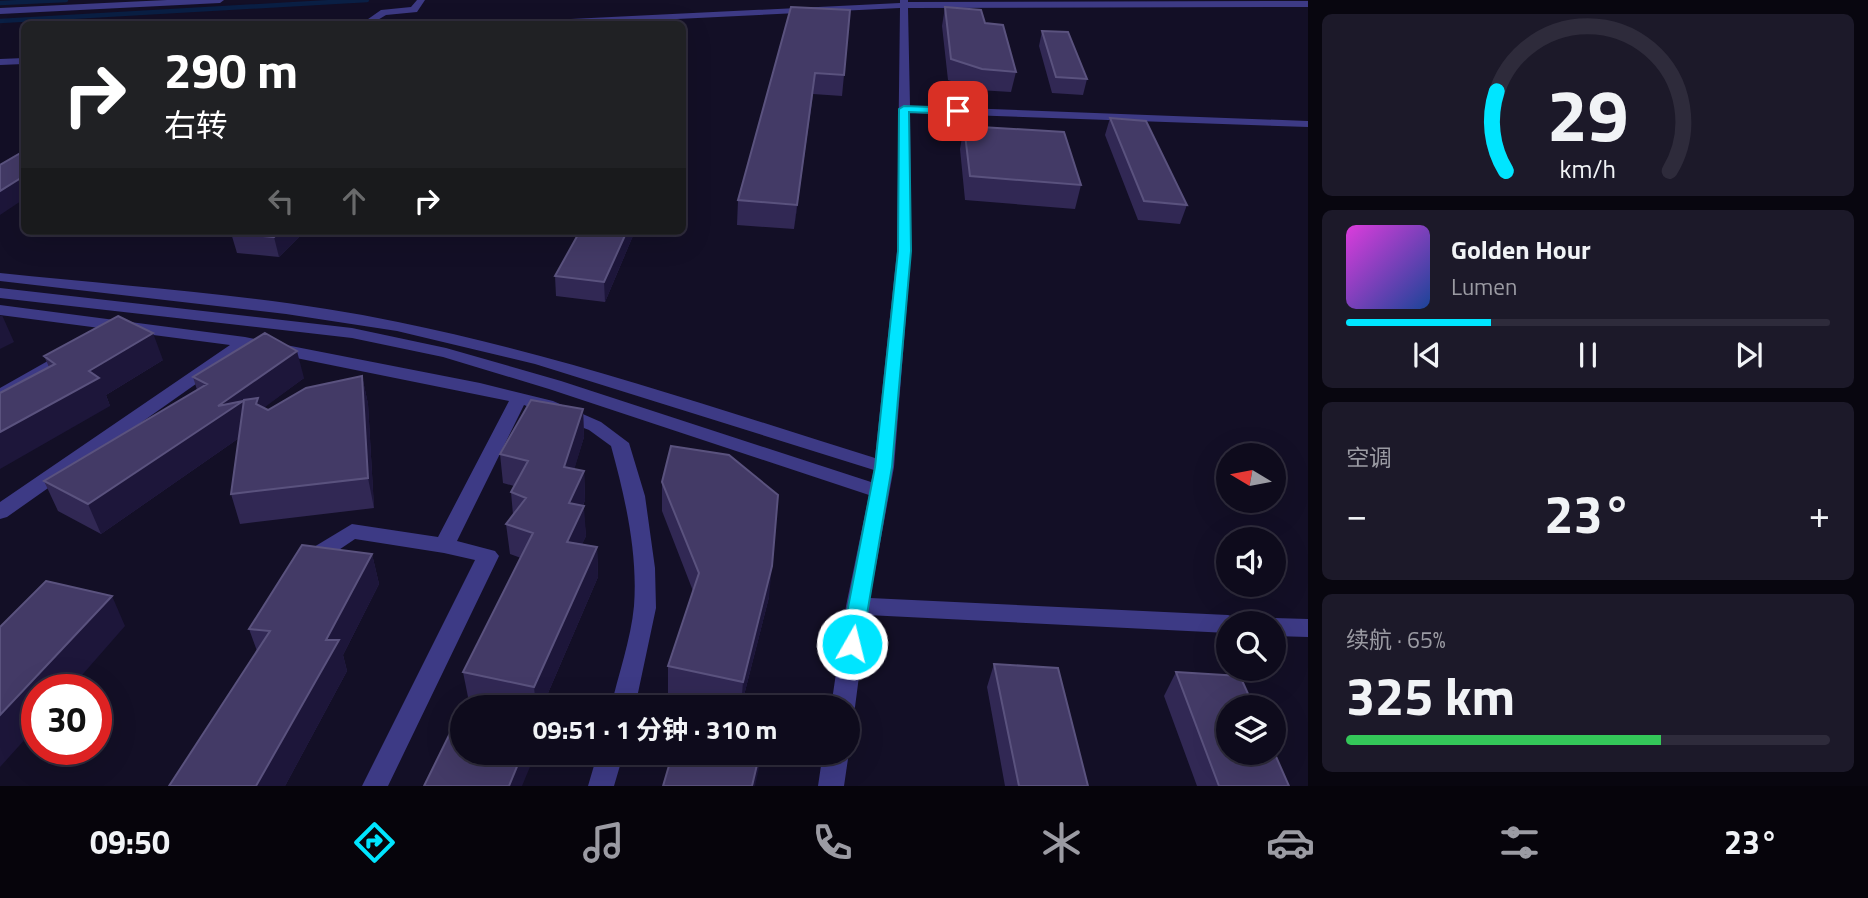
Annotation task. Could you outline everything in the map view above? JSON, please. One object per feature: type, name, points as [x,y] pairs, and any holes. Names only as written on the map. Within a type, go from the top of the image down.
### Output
[{"type":"street","points":[[0,11],[220,0]]},
{"type":"street","points":[[370,21],[384,12],[414,10],[421,1]]},
{"type":"street","points":[[845,695],[884,467],[904,251],[904,2]]},
{"type":"street","points":[[581,21],[904,2],[1308,4]]},
{"type":"street","points":[[0,62],[21,61]]},
{"type":"street","points":[[904,109],[1308,124]]},
{"type":"street","points":[[0,278],[286,309],[397,326],[540,360],[884,467]]},
{"type":"street","points":[[0,293],[352,333],[446,353],[555,385],[879,491]]},
{"type":"street","points":[[0,310],[121,323],[245,342],[519,398],[547,405],[595,426],[620,443],[635,496],[645,568],[645,608],[626,695]]},
{"type":"street","points":[[0,395],[121,323]]},
{"type":"street","points":[[0,513],[245,342]]},
{"type":"street","points":[[353,382],[375,368]]},
{"type":"street","points":[[444,545],[519,398]]},
{"type":"street","points":[[288,573],[352,531],[444,545],[488,556],[375,786]]},
{"type":"street","points":[[858,606],[1216,623]]},
{"type":"street","points":[[1286,627],[1308,628]]},
{"type":"street","points":[[601,786],[607,765]]},
{"type":"street","points":[[831,786],[834,765]]},
{"type":"building","points":[[791,7],[850,10],[844,75],[815,73],[797,205],[738,200]]},
{"type":"building","points":[[945,7],[981,10],[985,23],[1003,25],[1016,72],[982,69],[951,59]]},
{"type":"building","points":[[1042,31],[1068,32],[1087,79],[1056,77]]},
{"type":"building","points":[[1110,118],[1146,121],[1187,205],[1144,201]]},
{"type":"building","points":[[964,126],[1064,132],[1081,185],[970,176]]},
{"type":"building","points":[[21,153],[21,178],[0,191],[0,165]]},
{"type":"building","points":[[578,235],[625,235],[604,282],[555,276]]},
{"type":"building","points":[[118,316],[153,333],[89,371],[99,378],[0,432],[0,393],[55,364],[44,356]]},
{"type":"building","points":[[265,333],[297,351],[218,406],[243,401],[88,504],[44,481],[207,384],[193,377]]},
{"type":"building","points":[[362,376],[368,478],[231,494],[244,400],[258,398],[256,404],[268,410],[306,388]]},
{"type":"building","points":[[531,400],[583,409],[564,467],[584,471],[569,503],[584,506],[567,542],[597,547],[534,687],[463,672],[533,533],[506,524],[526,498],[511,492],[528,461],[500,454]]},
{"type":"building","points":[[671,446],[729,455],[778,495],[772,566],[743,682],[668,666],[699,573],[662,482]]},
{"type":"building","points":[[302,545],[372,554],[326,640],[339,640],[256,786],[169,786],[270,631],[249,629]]},
{"type":"building","points":[[46,581],[112,596],[39,674],[21,674],[21,693],[0,715],[0,627]]},
{"type":"building","points":[[994,664],[1058,668],[1088,786],[1019,786]]},
{"type":"building","points":[[1176,672],[1216,674],[1216,681],[1242,681],[1249,695],[1216,695],[1216,765],[1280,765],[1289,786],[1219,786]]},
{"type":"building","points":[[450,733],[450,765],[518,765],[509,786],[424,786]]},
{"type":"building","points":[[669,765],[757,765],[752,786],[663,786]]},
{"type":"waterway","points":[[0,3],[66,0]]},
{"type":"waterway","points":[[0,21],[367,0]]},
{"type":"route","points":[[852,644],[884,467],[904,251],[904,109],[958,111]]}]
